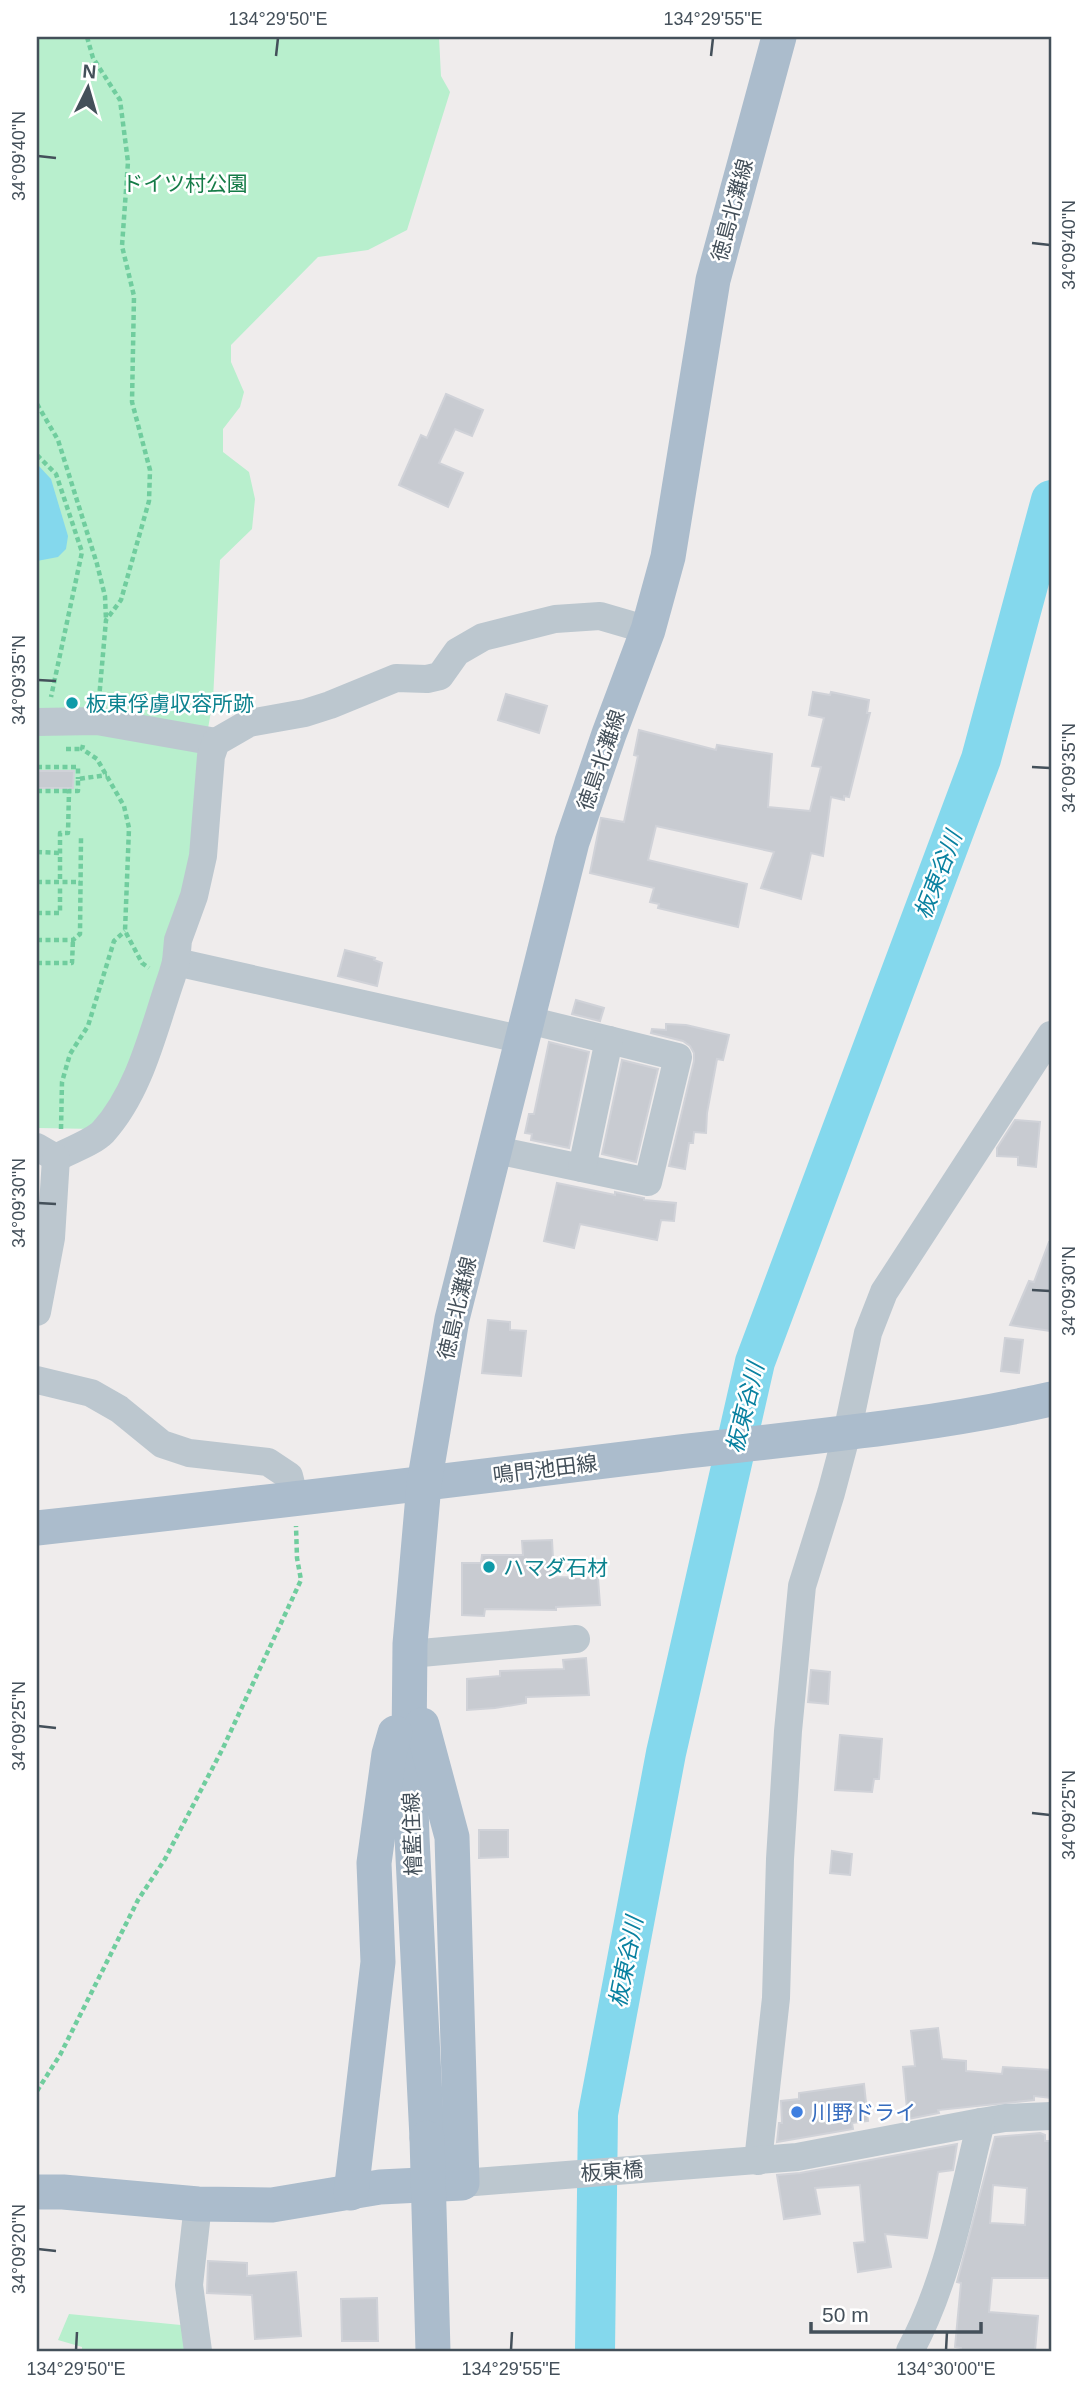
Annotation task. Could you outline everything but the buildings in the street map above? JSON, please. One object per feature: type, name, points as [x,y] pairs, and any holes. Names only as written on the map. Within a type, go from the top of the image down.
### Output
[{"type":"main road","name":"徳島北灘線","points":[[424,1484],[452,1320],[572,842],[648,630],[668,557],[713,280],[779,37]]},
{"type":"main road","name":"鳴門池田線","points":[[37,1528],[295,1500],[837,1434],[984,1414],[1051,1399]]},
{"type":"main road","name":"檜藍住線","points":[[424,1484],[410,1668],[411,1837],[427,2138],[433,2351]]},
{"type":"main road","points":[[37,2192],[198,2204],[272,2205],[380,2187],[473,2182],[452,1837],[410,1668]]},
{"type":"main road","points":[[351,2193],[378,1962],[374,1863],[389,1754],[410,1668]]},
{"type":"street","points":[[41,722],[90,720],[216,742],[249,723],[330,705],[396,678],[427,679],[440,676],[457,652],[483,637],[555,619],[600,616],[648,630]]},
{"type":"street","points":[[37,1312],[51,1238],[46,1152],[102,1133],[126,1098],[138,1074],[174,969],[178,940],[194,896],[203,856],[211,756],[216,742]]},
{"type":"street","points":[[174,969],[526,1030],[609,1040],[678,1057],[648,1182],[496,1150]]},
{"type":"street","points":[[750,2162],[776,1998],[780,1859],[788,1731],[802,1586],[831,1493],[837,1434],[868,1333],[884,1292],[1051,1035]]},
{"type":"street","points":[[582,1168],[609,1040]]},
{"type":"street","points":[[37,1380],[91,1392],[119,1409],[162,1444],[189,1453],[268,1462],[289,1476],[295,1500]]},
{"type":"street","points":[[410,1668],[576,1639]]},
{"type":"street","name":"板東橋","points":[[473,2182],[797,2157],[1005,2118],[1051,2116]]},
{"type":"street","points":[[910,2351],[941,2284],[981,2122]]},
{"type":"street","points":[[198,2204],[189,2285],[198,2351]]},
{"type":"path","points":[[87,37],[93,58],[120,100],[128,162],[122,246],[134,296],[132,402],[150,470],[149,501],[121,600],[106,620]]},
{"type":"path","points":[[37,404],[58,440],[104,596],[106,620],[90,720],[82,750],[97,759],[124,806],[129,828],[125,931],[142,963],[148,968],[174,969]]},
{"type":"path","points":[[37,455],[56,474],[82,552],[41,722]]},
{"type":"path","points":[[82,552],[92,550]]},
{"type":"path","points":[[37,767],[78,767],[78,791],[37,791]]},
{"type":"path","points":[[78,779],[107,775]]},
{"type":"path","points":[[60,879],[60,833],[68,833],[69,791]]},
{"type":"path","points":[[37,940],[73,940],[80,934],[80,838]]},
{"type":"path","points":[[37,852],[60,853]]},
{"type":"path","points":[[37,882],[80,882]]},
{"type":"path","points":[[37,913],[60,913],[60,886]]},
{"type":"path","points":[[46,1152],[61,1129],[62,1082],[70,1054],[88,1027],[114,942],[125,931]]},
{"type":"path","points":[[37,963],[72,963],[73,940]]},
{"type":"path","points":[[37,2091],[60,2055],[138,1900],[165,1859],[223,1748],[301,1580],[297,1558],[295,1500]]},
{"type":"green space","name":"ドイツ村公園","points":[[37,37],[439,37],[441,76],[450,92],[407,230],[368,250],[318,257],[231,345],[231,362],[244,392],[240,407],[223,429],[223,452],[249,472],[255,499],[252,529],[220,560],[213,700],[203,757],[194,855],[141,1052],[97,1129],[37,1128]]},
{"type":"green space","points":[[69,2314],[191,2326],[192,2351],[82,2351],[82,2347],[58,2340]]},
{"type":"water","points":[[37,464],[51,479],[68,536],[66,549],[58,557],[37,561]]},
{"type":"waterway","name":"板東谷川","points":[[595,2351],[598,2114],[666,1753],[755,1362],[981,759],[1051,500]]},
{"type":"place","name":"板東俘虜収容所跡","points":[[72,703]]},
{"type":"place","name":"ハマダ石材","points":[[489,1567]]},
{"type":"place","name":"川野ドライ","points":[[797,2112]]}]
